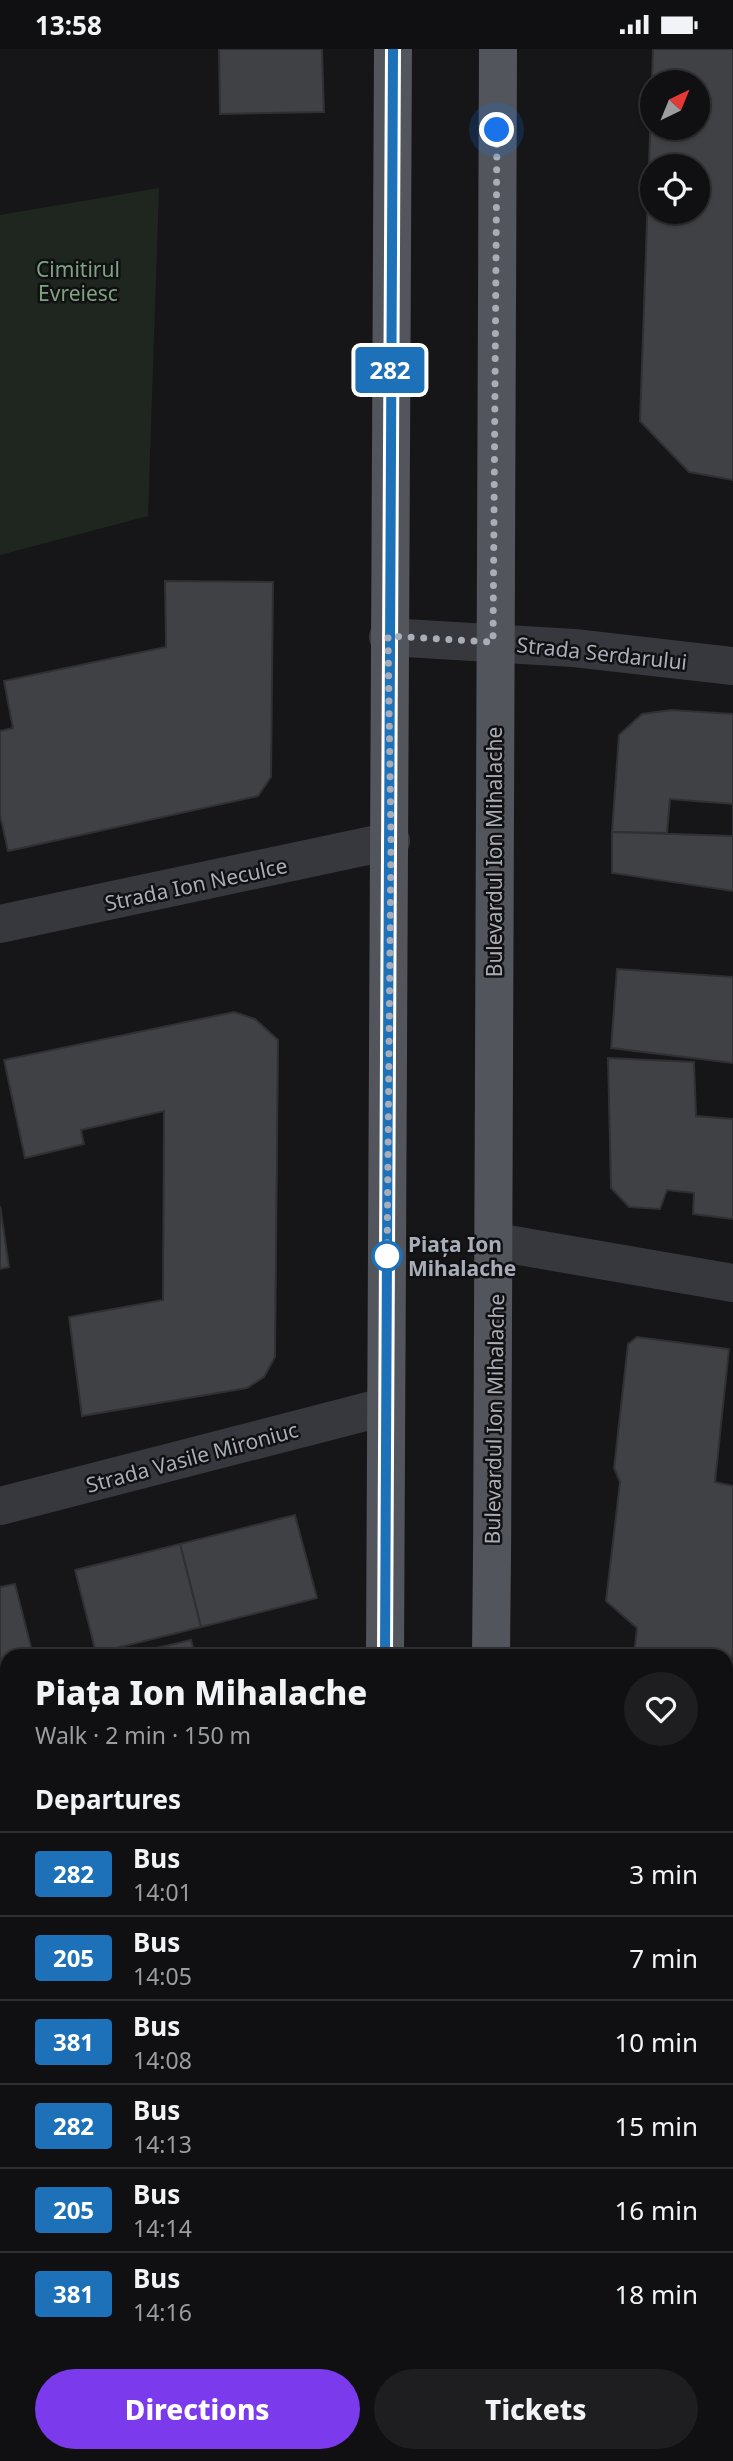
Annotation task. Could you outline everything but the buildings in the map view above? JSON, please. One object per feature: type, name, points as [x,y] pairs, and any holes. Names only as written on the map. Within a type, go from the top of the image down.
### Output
[{"type":"main road","points":[[385,1649],[384,1407],[391,841],[388,636],[393,49]]},
{"type":"main road","name":"Bulevardul Ion Mihalache","points":[[491,1649],[496,1242],[493,642],[498,49]]},
{"type":"street","name":"Strada Serdarului","points":[[388,636],[574,648],[733,666]]},
{"type":"street","name":"Strada Ion Neculce","points":[[0,924],[391,841]]},
{"type":"street","points":[[496,1242],[733,1283]]},
{"type":"street","name":"Strada Vasile Mironiuc","points":[[0,1506],[384,1407]]},
{"type":"green space","name":"Cimitirul Evreiesc","points":[[159,188],[148,516],[0,555],[0,215]]},
{"type":"bus line","name":"282","points":[[385,1649],[384,1407],[391,841],[388,636],[393,49]]},
{"type":"place","name":"Piața Ion Mihalache","points":[[387,1256]]},
{"type":"route","points":[[387,1256],[387,1262],[391,841],[388,636],[493,642],[497,130]]}]
